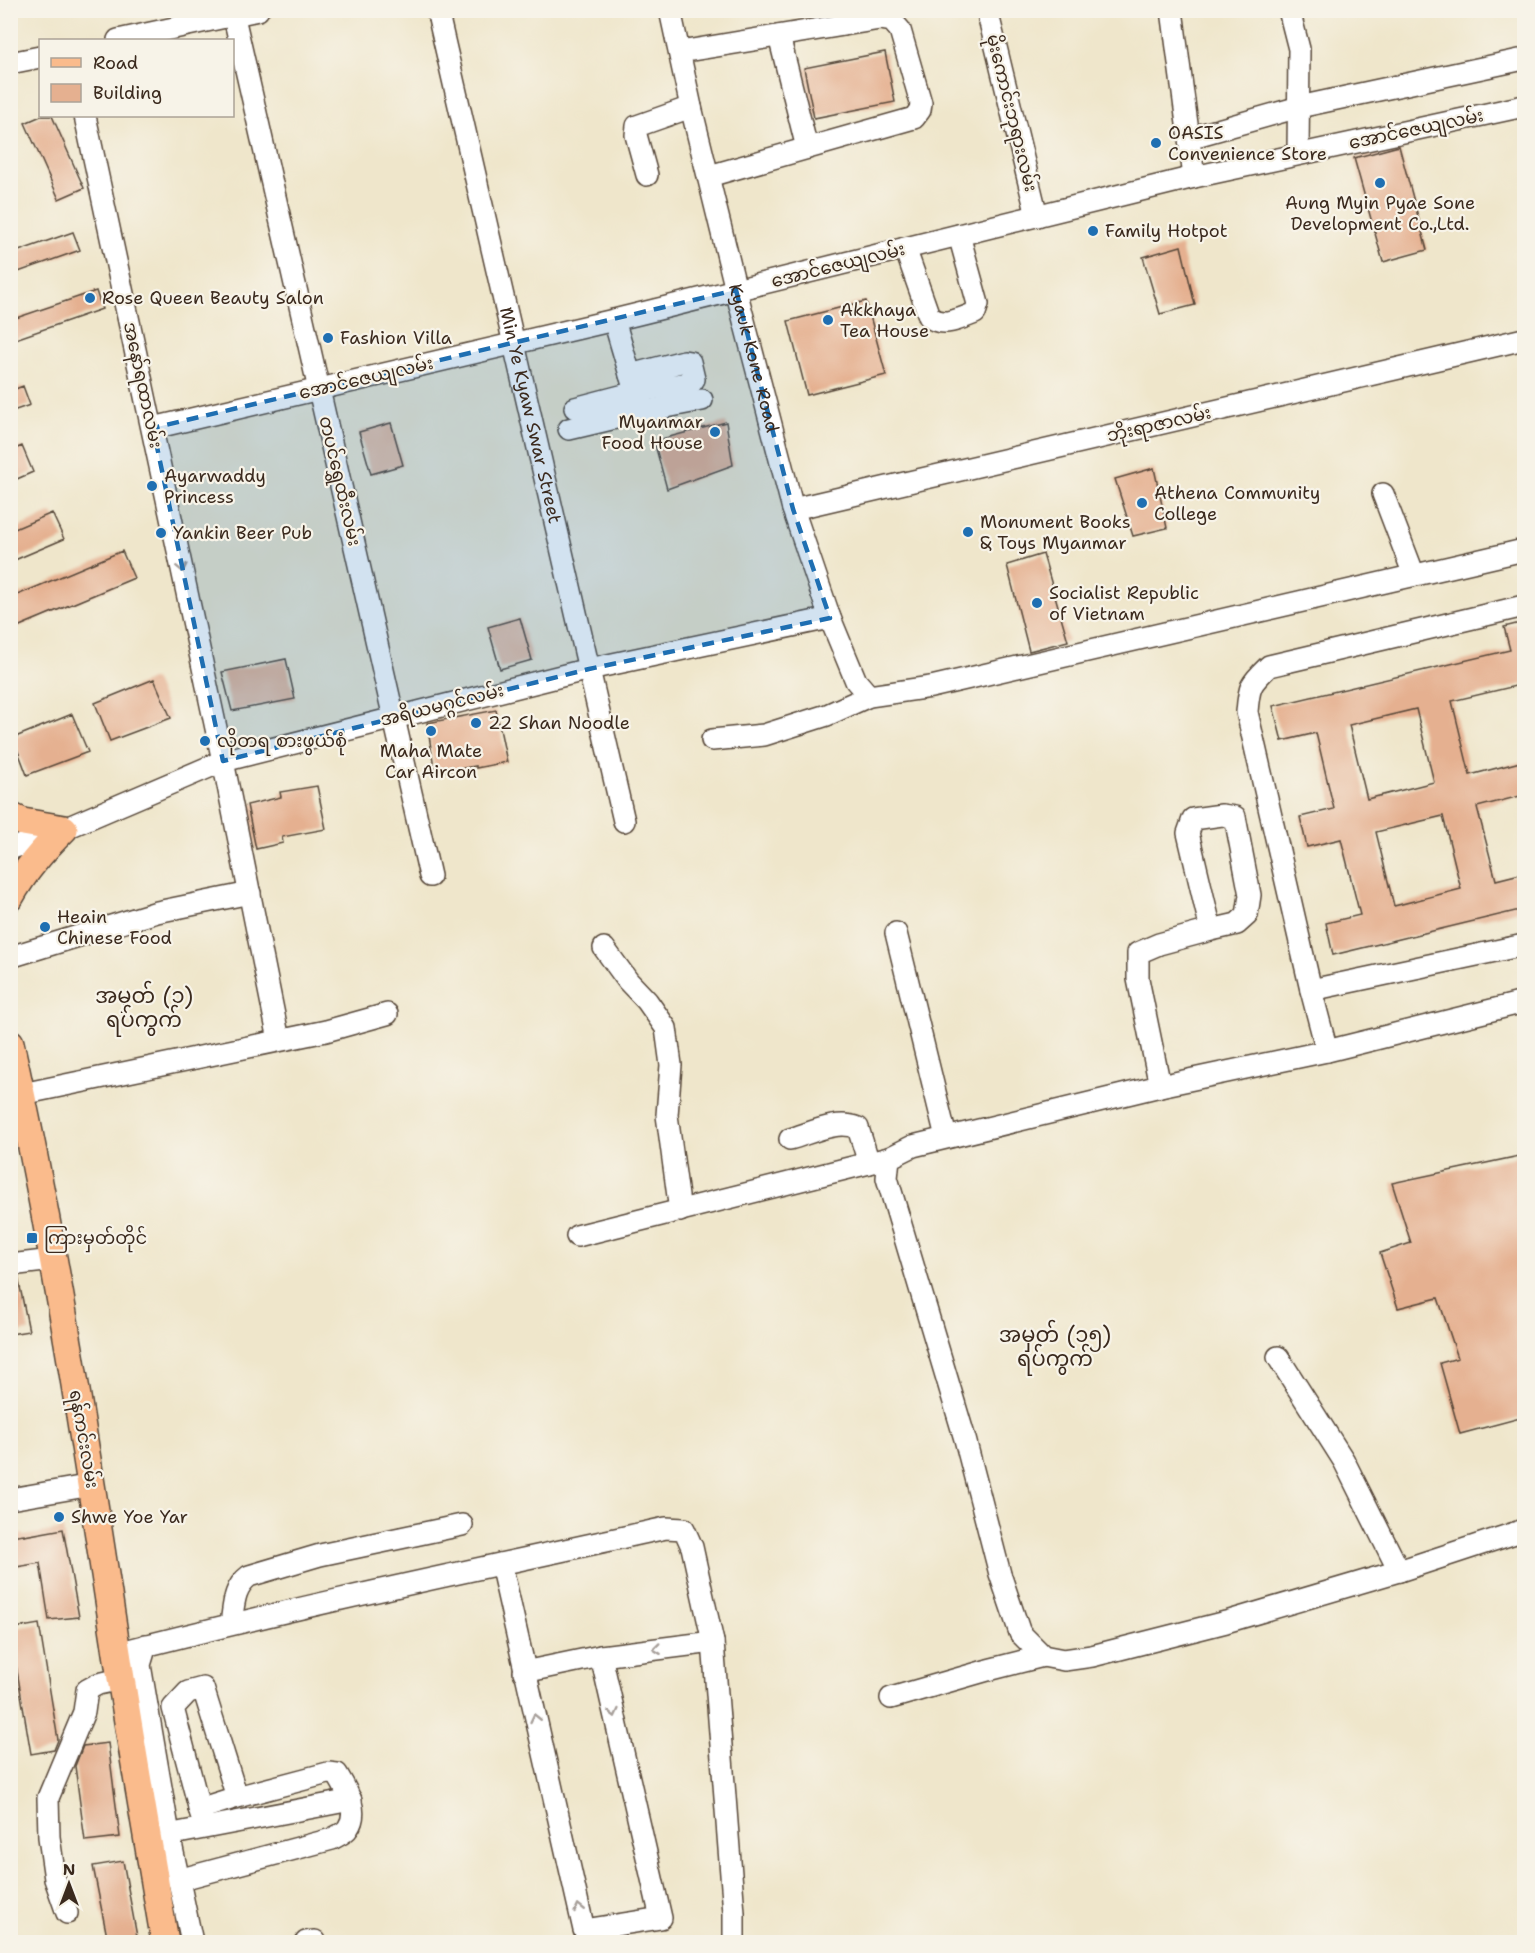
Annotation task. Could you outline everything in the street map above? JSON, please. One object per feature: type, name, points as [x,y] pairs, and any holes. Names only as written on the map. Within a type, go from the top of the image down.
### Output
[{"type":"main road","points":[[10,816],[23,822],[64,829]]},
{"type":"main road","points":[[10,897],[21,876],[64,829]]},
{"type":"main road","name":"ရန်ကင်းလမ်း","points":[[10,1044],[22,1094],[53,1260],[92,1485],[121,1680],[158,1836],[165,1942]]},
{"type":"street","points":[[123,39],[234,17],[258,10]]},
{"type":"street","name":"Min Ye Kyaw Swar Street","points":[[437,10],[624,821]]},
{"type":"street","name":"Kyauk Kone Road","points":[[670,10],[691,107],[736,290],[794,509],[830,618],[856,681],[869,696]]},
{"type":"street","name":"မိုးကောင်းဘုရားလမ်း","points":[[987,10],[1037,216]]},
{"type":"street","points":[[1172,10],[1194,177]]},
{"type":"street","points":[[1289,10],[1299,49],[1298,154]]},
{"type":"street","name":"တပင်ရွှေထီးလမ်း","points":[[234,17],[430,876]]},
{"type":"street","points":[[680,52],[880,19],[892,21],[900,30],[921,103],[920,111],[914,118],[709,176]]},
{"type":"street","points":[[779,36],[807,148]]},
{"type":"street","points":[[10,63],[39,57]]},
{"type":"street","points":[[1189,138],[1299,107],[1524,59]]},
{"type":"street","name":"အောင်ဇေယျလမ်း","points":[[153,428],[515,344],[1194,177],[1524,106]]},
{"type":"street","points":[[648,175],[636,135],[637,126],[691,107]]},
{"type":"street","name":"အနော်ရထာလမ်း","points":[[85,117],[223,761],[279,1041]]},
{"type":"street","points":[[905,249],[929,316],[933,321],[947,322],[975,313],[978,304],[959,235]]},
{"type":"street","points":[[614,320],[636,393]]},
{"type":"street","name":"ဘိုးရာဇာလမ်း","points":[[794,509],[1524,339]]},
{"type":"street","points":[[569,429],[636,393]]},
{"type":"street","points":[[574,408],[636,393],[702,400]]},
{"type":"street","points":[[1383,494],[1414,575]]},
{"type":"street","points":[[712,740],[764,735],[827,715],[869,696],[931,687],[1524,550]]},
{"type":"street","points":[[1327,1051],[1247,712],[1249,690],[1253,681],[1269,666],[1524,606]]},
{"type":"street","name":"အရိယမဂ္ဂင်လမ်း","points":[[10,849],[64,829],[223,761],[589,669],[830,618]]},
{"type":"street","points":[[1160,1086],[1138,979],[1138,952],[1159,944],[1237,924],[1247,915],[1250,895],[1235,818],[1222,814],[1193,819],[1188,833],[1211,930]]},
{"type":"street","points":[[10,957],[157,912],[250,893]]},
{"type":"street","points":[[896,933],[946,1137]]},
{"type":"street","points":[[1311,990],[1524,945]]},
{"type":"street","points":[[604,948],[666,1028],[671,1065],[667,1114],[680,1211]]},
{"type":"street","points":[[577,1236],[879,1161],[913,1146],[946,1137],[1160,1086],[1327,1051],[1524,1002]]},
{"type":"street","points":[[22,1094],[279,1041],[387,1014]]},
{"type":"street","points":[[790,1139],[834,1126],[851,1125],[858,1128],[879,1161],[887,1178],[965,1439],[1000,1574],[1020,1633],[1043,1656]]},
{"type":"street","points":[[10,1264],[53,1260]]},
{"type":"street","points":[[1278,1357],[1344,1461],[1399,1571]]},
{"type":"street","points":[[10,1499],[92,1485]]},
{"type":"street","points":[[231,1624],[240,1582],[249,1576],[320,1555],[462,1525]]},
{"type":"street","points":[[117,1653],[231,1624],[501,1564],[666,1528],[684,1529],[692,1547],[713,1642],[734,1942]]},
{"type":"street","points":[[891,1698],[1043,1656],[1064,1660],[1092,1656],[1226,1622],[1399,1571],[1524,1530]]},
{"type":"street","points":[[501,1564],[584,1930],[661,1918],[601,1656]]},
{"type":"street","points":[[524,1672],[601,1656],[713,1642]]},
{"type":"street","points":[[146,1645],[140,1665],[158,1836],[178,1880],[192,1942]]},
{"type":"street","points":[[68,1913],[55,1879],[49,1837],[48,1798],[84,1712],[87,1690],[98,1684],[121,1680]]},
{"type":"street","points":[[201,1818],[173,1708],[188,1692],[203,1688],[237,1797]]},
{"type":"street","points":[[158,1836],[201,1818],[237,1797],[328,1773],[338,1774],[351,1800],[353,1816],[348,1829],[332,1839],[178,1880]]},
{"type":"street","points":[[201,1818],[351,1800]]},
{"type":"highlighted area","points":[[736,290],[793,509],[830,618],[589,669],[223,761],[153,428]]},
{"type":"building","points":[[885,52],[895,102],[814,118],[804,68]]},
{"type":"building","points":[[39,117],[52,117],[84,188],[59,199],[25,123]]},
{"type":"building","points":[[1399,146],[1427,250],[1383,262],[1354,158]]},
{"type":"building","points":[[73,232],[80,250],[10,275],[10,254]]},
{"type":"building","points":[[1181,246],[1195,305],[1160,314],[1143,257]]},
{"type":"building","points":[[96,291],[102,309],[10,341],[10,320]]},
{"type":"building","points":[[866,301],[886,375],[807,395],[788,321]]},
{"type":"building","points":[[23,386],[30,405],[10,412],[10,391]]},
{"type":"building","points":[[726,422],[733,465],[667,489],[654,441]]},
{"type":"building","points":[[391,423],[403,465],[371,474],[359,432]]},
{"type":"building","points":[[22,446],[33,472],[10,482],[10,451]]},
{"type":"building","name":"Athena Community College","points":[[1154,468],[1167,528],[1133,536],[1115,479]]},
{"type":"building","points":[[52,513],[64,539],[10,562],[10,531]]},
{"type":"building","points":[[122,551],[134,578],[10,630],[10,598]]},
{"type":"building","name":"Socialist Republic of Vietnam","points":[[1043,554],[1068,641],[1029,651],[1007,565]]},
{"type":"building","points":[[520,618],[532,660],[500,669],[488,627]]},
{"type":"building","points":[[1524,622],[1524,684],[1452,701],[1470,775],[1524,761],[1524,795],[1477,807],[1496,880],[1524,873],[1524,909],[1333,955],[1326,923],[1360,915],[1341,839],[1307,847],[1300,817],[1334,809],[1316,733],[1282,741],[1273,706],[1510,650],[1504,627]],"holes":[[[1416,709],[1434,782],[1367,799],[1349,725]],[[1443,816],[1461,889],[1394,906],[1376,832]]]},
{"type":"building","points":[[286,659],[295,699],[232,711],[222,672]]},
{"type":"building","points":[[154,679],[171,718],[110,741],[95,703]]},
{"type":"building","points":[[496,710],[507,762],[435,773],[427,723]]},
{"type":"building","points":[[72,714],[88,752],[27,775],[13,738]]},
{"type":"building","points":[[317,786],[326,829],[282,837],[283,843],[256,849],[247,805],[281,797],[280,792]]},
{"type":"building","points":[[1524,1155],[1524,1417],[1460,1434],[1440,1363],[1458,1358],[1438,1298],[1398,1308],[1380,1253],[1411,1243],[1392,1183]]},
{"type":"building","points":[[18,1277],[29,1331],[10,1334],[10,1278]]},
{"type":"building","points":[[63,1529],[79,1617],[49,1620],[40,1563],[10,1568],[10,1536],[24,1534],[24,1536]]},
{"type":"building","points":[[39,1624],[58,1740],[54,1750],[31,1754],[10,1629]]},
{"type":"building","points":[[108,1743],[120,1837],[85,1841],[75,1766],[83,1746]]},
{"type":"building","points":[[123,1861],[138,1942],[108,1942],[93,1866]]},
{"type":"place","name":"OASIS Convenience Store","points":[[1156,143]]},
{"type":"place","name":"Aung Myin Pyae Sone Development Co.,Ltd.","points":[[1380,183]]},
{"type":"place","name":"Family Hotpot","points":[[1093,231]]},
{"type":"place","name":"Rose Queen Beauty Salon","points":[[90,298]]},
{"type":"place","name":"Akkhaya Tea House","points":[[828,320]]},
{"type":"place","name":"Fashion Villa","points":[[328,338]]},
{"type":"place","name":"Myanmar Food House","points":[[715,432]]},
{"type":"place","name":"Ayarwaddy Princess","points":[[152,486]]},
{"type":"place","name":"Athena Community College","points":[[1142,503]]},
{"type":"place","name":"Monument Books & Toys Myanmar","points":[[968,532]]},
{"type":"place","name":"Yankin Beer Pub","points":[[161,533]]},
{"type":"place","name":"Socialist Republic of Vietnam","points":[[1037,603]]},
{"type":"place","name":"22 Shan Noodle","points":[[476,723]]},
{"type":"place","name":"Maha Mate Car Aircon","points":[[431,731]]},
{"type":"place","name":"လိုတရ စားဖွယ်စုံ","points":[[205,741]]},
{"type":"place","name":"Heain Chinese Food","points":[[45,927]]},
{"type":"place","name":"ကြားမှတ်တိုင်","points":[[32,1238]]},
{"type":"place","name":"Shwe Yoe Yar","points":[[59,1517]]},
{"type":"district","name":"အမှတ် (၁) ရပ်ကွက်","points":[[144,1008]]},
{"type":"district","name":"အမှတ် (၁၅) ရပ်ကွက်","points":[[1055,1347]]}]
